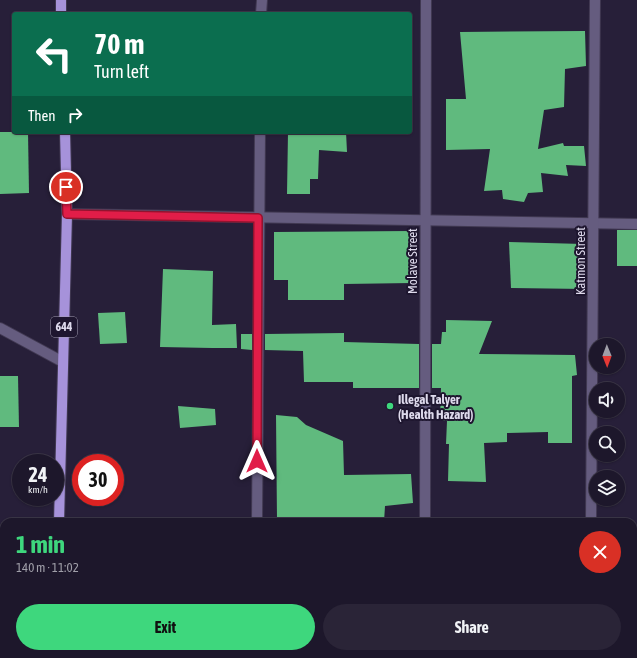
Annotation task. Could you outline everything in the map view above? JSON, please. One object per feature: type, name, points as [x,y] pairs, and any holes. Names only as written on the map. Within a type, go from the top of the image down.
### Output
[{"type":"main road","points":[[61,0],[61,12]]},
{"type":"main road","name":"644","points":[[59,518],[67,214],[65,134]]},
{"type":"street","points":[[261,12],[262,0]]},
{"type":"street","name":"Molave Street","points":[[425,518],[426,0]]},
{"type":"street","name":"Katmon Street","points":[[591,518],[594,224],[594,0]]},
{"type":"street","points":[[257,518],[258,218],[260,134]]},
{"type":"street","points":[[67,214],[637,224]]},
{"type":"street","points":[[0,328],[63,362]]},
{"type":"building","points":[[585,31],[586,66],[565,69],[564,107],[544,110],[538,149],[563,143],[564,146],[584,146],[586,166],[566,165],[568,176],[541,173],[543,192],[528,193],[524,202],[503,199],[502,190],[484,191],[490,149],[446,150],[446,99],[466,99],[460,32]]},
{"type":"building","points":[[0,132],[28,134],[29,193],[0,194]]},
{"type":"building","points":[[288,134],[346,134],[347,152],[319,150],[318,179],[310,179],[310,194],[287,194]]},
{"type":"building","points":[[617,230],[637,230],[637,266],[617,266]]},
{"type":"building","points":[[411,231],[412,283],[344,284],[344,300],[288,300],[288,280],[274,280],[274,232]]},
{"type":"building","points":[[509,242],[583,244],[585,289],[511,288]]},
{"type":"building","points":[[163,269],[213,271],[212,325],[236,324],[237,348],[160,347]]},
{"type":"building","points":[[125,312],[127,343],[100,344],[98,313]]},
{"type":"building","points":[[446,320],[492,321],[479,354],[575,355],[577,375],[572,376],[572,443],[548,443],[548,432],[507,433],[507,442],[484,443],[486,482],[448,481],[449,444],[446,444],[447,421],[440,420],[441,388],[432,388],[432,344],[441,344],[442,332],[446,332]]},
{"type":"building","points":[[344,333],[344,342],[419,344],[419,388],[353,388],[353,382],[304,382],[303,351],[265,350],[265,334]]},
{"type":"building","points":[[241,334],[252,334],[252,350],[241,349]]},
{"type":"building","points":[[0,376],[18,376],[19,427],[0,427]]},
{"type":"building","points":[[178,406],[215,409],[216,425],[180,428]]},
{"type":"building","points":[[276,415],[297,417],[306,425],[343,441],[344,475],[411,474],[413,503],[385,506],[384,518],[277,518]]},
{"type":"place","name":"Illegal Talyer (Health Hazard)","points":[[390,406]]},
{"type":"route","points":[[66,187],[67,214],[258,218],[257,461]]}]
